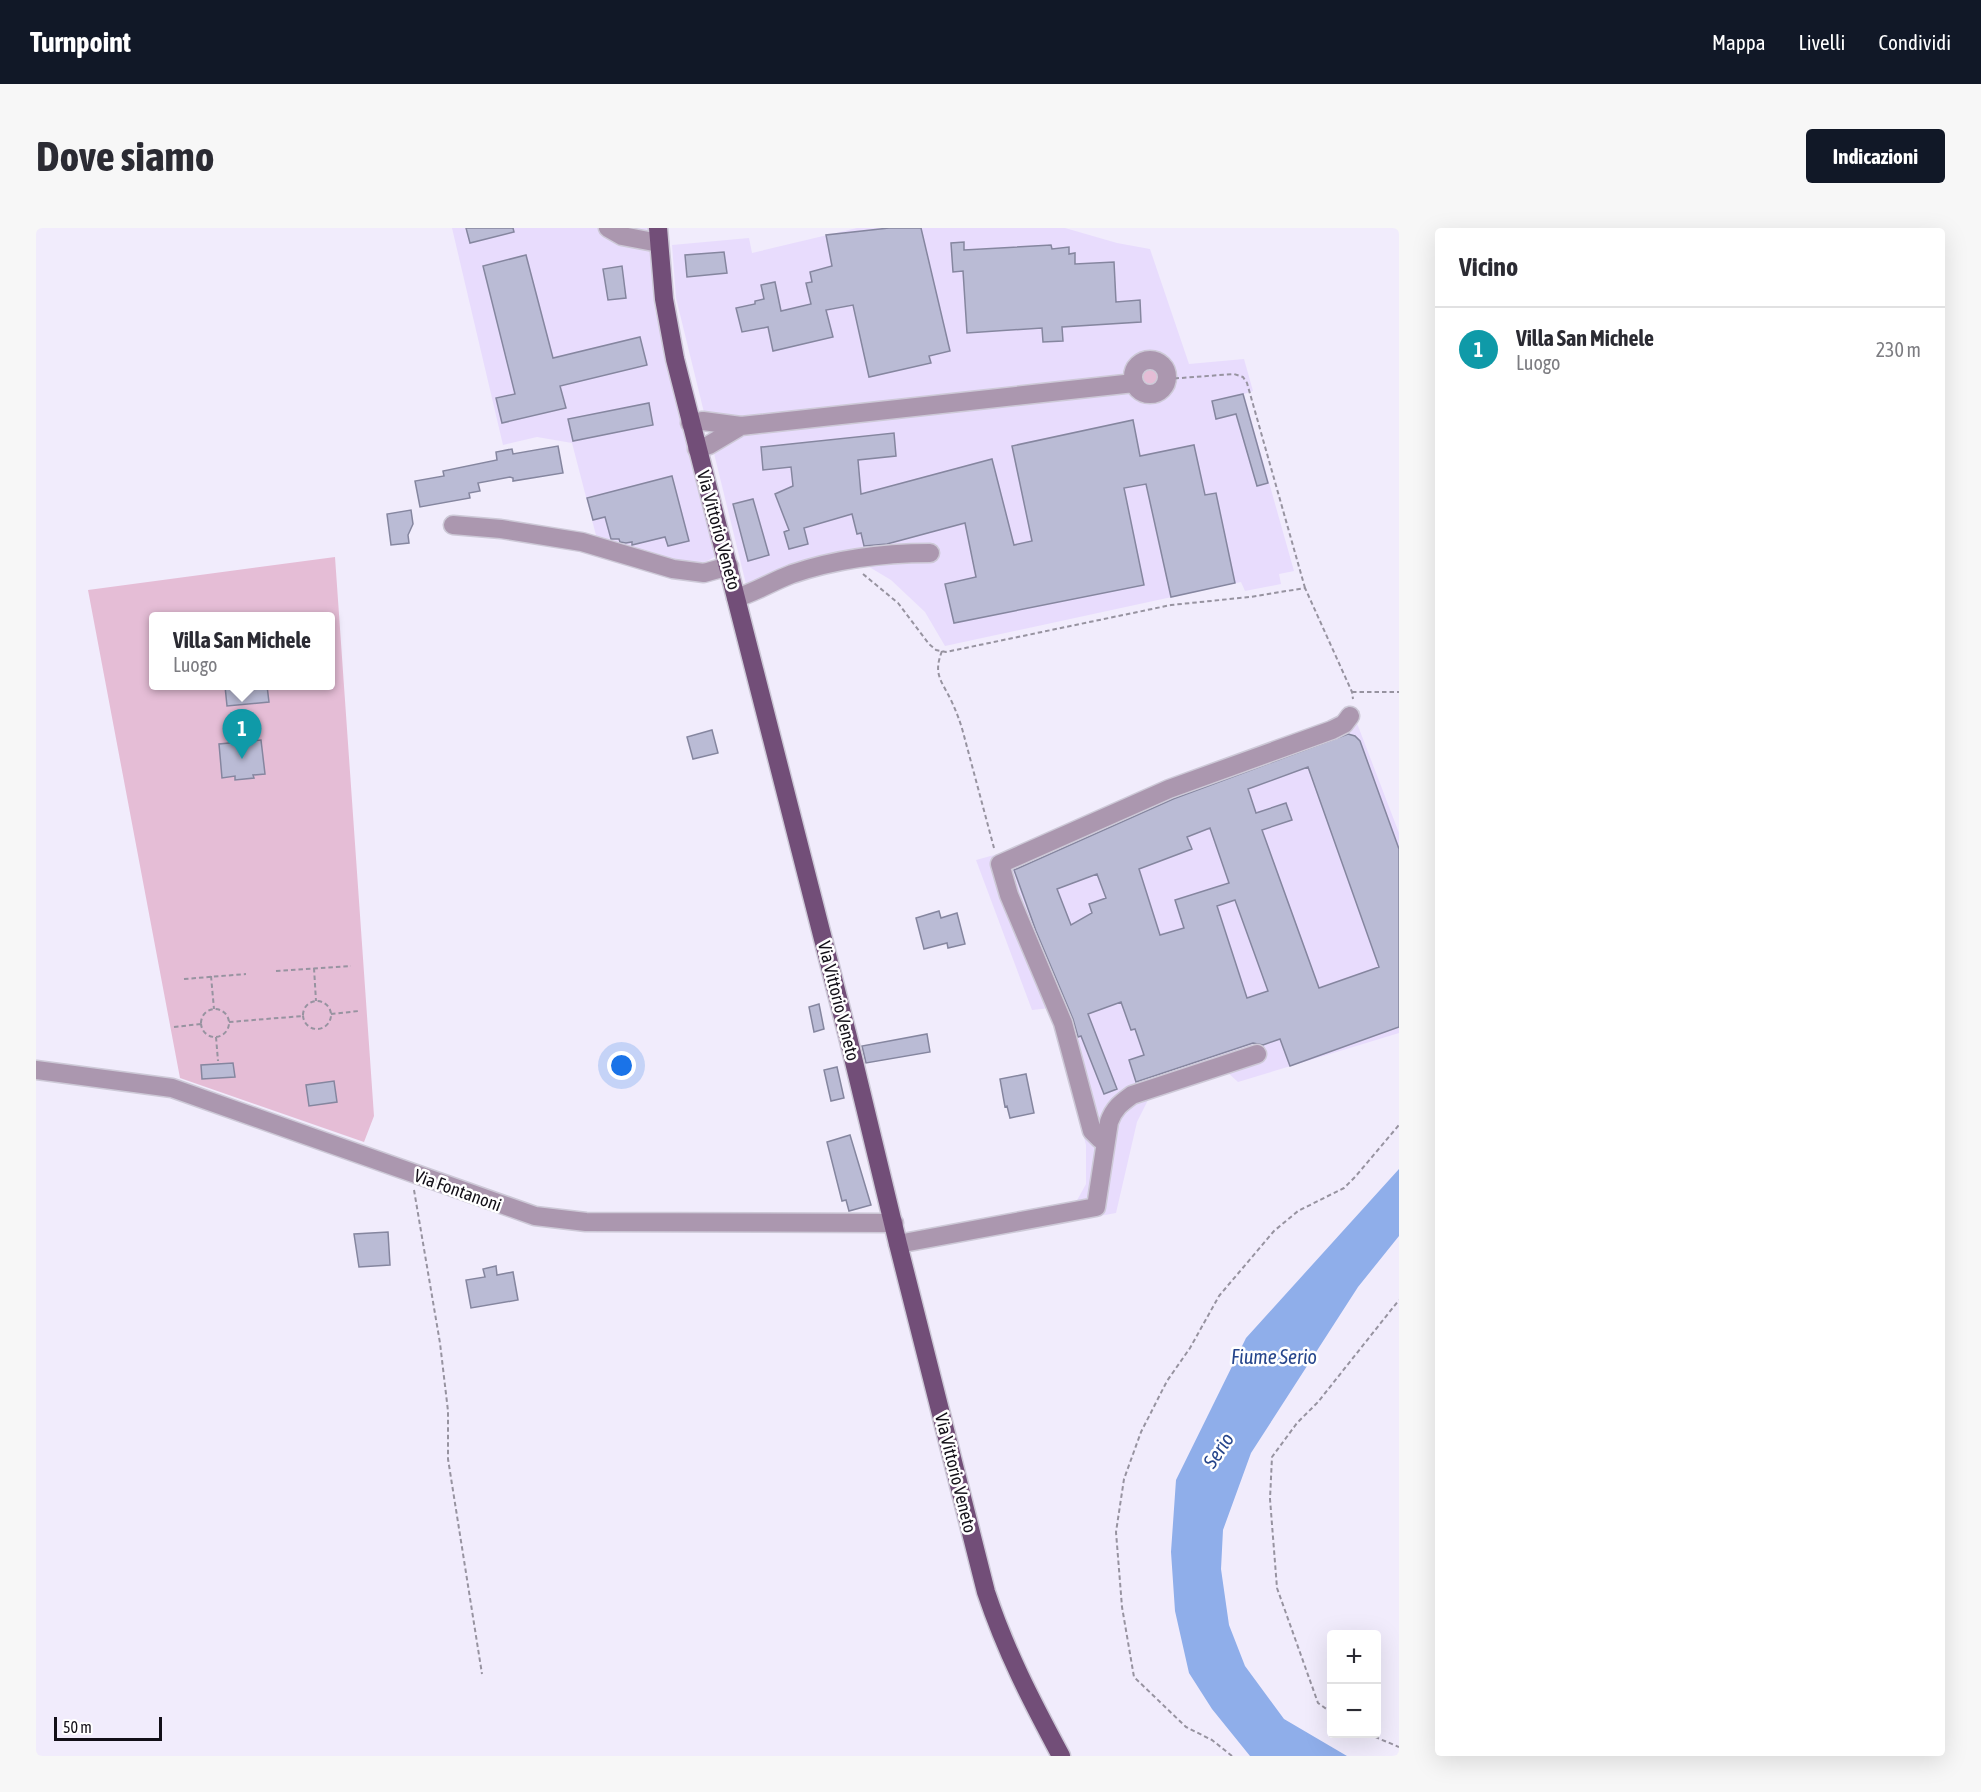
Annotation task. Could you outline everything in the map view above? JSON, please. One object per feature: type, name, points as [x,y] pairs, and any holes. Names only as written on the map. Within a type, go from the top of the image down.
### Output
[{"type":"main road","name":"Via Vittorio Veneto","points":[[659,235],[667,319],[690,423],[729,567],[986,1592],[1001,1636],[1022,1683],[1061,1756]]},
{"type":"street","points":[[608,228],[622,236],[659,235]]},
{"type":"street","points":[[1150,359],[1161,363],[1165,368],[1167,379],[1162,389],[1152,394],[1141,392],[1134,383],[1133,372],[1145,360],[1150,359]]},
{"type":"street","points":[[690,423],[703,421],[741,426],[1134,383]]},
{"type":"street","points":[[697,449],[709,445],[741,426]]},
{"type":"street","points":[[453,525],[501,529],[582,542],[673,569],[704,573],[729,567]]},
{"type":"street","points":[[736,598],[792,574],[836,562],[900,553],[930,553]]},
{"type":"street","points":[[1106,1140],[1100,1139],[1092,1131],[1063,1023],[1012,902],[1000,864],[1169,789],[1332,730],[1344,724],[1350,716]]},
{"type":"street","points":[[898,1244],[1096,1207],[1106,1140],[1113,1112],[1121,1102],[1132,1095],[1257,1053]]},
{"type":"street","name":"Via Fontanoni","points":[[36,1070],[172,1088],[513,1210],[555,1220],[894,1223]]},
{"type":"path","points":[[1167,379],[1234,374],[1243,377],[1247,383],[1305,588],[1352,692],[1354,705],[1350,716]]},
{"type":"path","points":[[836,562],[852,567],[880,587],[898,603],[930,644],[936,650],[942,651],[956,651],[1171,604],[1250,597],[1305,588]]},
{"type":"path","points":[[942,651],[938,673],[958,715],[989,837],[1000,864]]},
{"type":"path","points":[[1352,692],[1399,692]]},
{"type":"path","points":[[323,962],[324,968]]},
{"type":"path","points":[[276,971],[351,966]]},
{"type":"path","points":[[314,968],[316,1001]]},
{"type":"path","points":[[188,972],[189,978]]},
{"type":"path","points":[[184,979],[246,974]]},
{"type":"path","points":[[211,976],[214,1009]]},
{"type":"path","points":[[316,1001],[328,1005],[331,1014],[325,1026],[316,1028],[308,1024],[303,1016],[305,1008],[316,1001]]},
{"type":"path","points":[[214,1009],[222,1011],[229,1022],[226,1031],[216,1036],[205,1033],[201,1024],[206,1012],[214,1009]]},
{"type":"path","points":[[331,1014],[359,1011]]},
{"type":"path","points":[[229,1022],[303,1016]]},
{"type":"path","points":[[174,1027],[201,1024]]},
{"type":"path","points":[[216,1036],[218,1061]]},
{"type":"path","points":[[1232,1756],[1212,1740],[1186,1727],[1134,1677],[1122,1607],[1116,1532],[1124,1479],[1141,1432],[1162,1391],[1219,1296],[1274,1231],[1298,1211],[1344,1188],[1399,1125]]},
{"type":"path","points":[[411,1173],[440,1343],[448,1410],[448,1459],[482,1674]]},
{"type":"path","points":[[1327,1709],[1318,1703],[1277,1588],[1270,1499],[1272,1457],[1297,1423],[1318,1402],[1399,1300]]},
{"type":"path","points":[[1378,1738],[1399,1747]]},
{"type":"shaded area","points":[[452,228],[650,228],[655,310],[716,556],[695,568],[598,543],[572,443],[537,437],[503,445]]},
{"type":"shaded area","points":[[857,228],[1065,228],[1117,243],[1150,249],[1189,364],[1244,359],[1253,391],[1244,394],[1294,571],[1279,574],[1281,584],[1245,591],[1241,582],[945,646],[925,612],[891,580],[846,553],[746,584],[676,298],[672,245],[749,238],[752,253]]},
{"type":"shaded area","points":[[1147,366],[1155,366],[1160,371],[1158,382],[1147,384],[1142,379],[1142,371]]},
{"type":"shaded area","points":[[335,557],[374,1116],[364,1142],[180,1078],[88,590]]},
{"type":"shaded area","points":[[1355,718],[1399,833],[1399,1033],[1238,1082],[1227,1072],[1148,1100],[1137,1122],[1116,1213],[1083,1219],[1075,1204],[1086,1184],[1086,1145],[1050,1008],[1032,1010],[976,860],[1035,844]]},
{"type":"water","name":"Fiume Serio","points":[[1399,1169],[1399,1236],[1358,1287],[1251,1453],[1223,1530],[1221,1569],[1229,1625],[1245,1666],[1284,1719],[1347,1756],[1250,1756],[1212,1709],[1189,1673],[1175,1611],[1171,1552],[1176,1480],[1246,1338]]},
{"type":"building","points":[[466,228],[513,228],[514,232],[470,243]]},
{"type":"building","points":[[889,228],[921,228],[950,351],[929,356],[931,363],[869,377],[853,305],[826,310],[833,337],[773,351],[768,327],[742,332],[736,308],[755,304],[755,301],[764,299],[761,285],[775,282],[781,311],[811,304],[806,283],[812,282],[810,272],[832,266],[826,235]]},
{"type":"building","points":[[964,242],[964,250],[1051,245],[1052,249],[1069,247],[1069,254],[1075,253],[1075,264],[1114,262],[1116,302],[1140,300],[1141,322],[1062,327],[1063,341],[1043,342],[1042,328],[967,333],[963,271],[953,272],[951,243]]},
{"type":"building","points":[[724,252],[727,273],[687,277],[685,255]]},
{"type":"building","points":[[526,255],[553,358],[640,337],[647,365],[560,386],[566,408],[502,423],[496,398],[515,394],[483,266]]},
{"type":"building","points":[[622,266],[626,298],[608,300],[603,269]]},
{"type":"building","points":[[1243,394],[1268,483],[1257,486],[1236,414],[1216,419],[1212,401]]},
{"type":"building","points":[[649,403],[653,425],[573,441],[568,419]]},
{"type":"building","points":[[1133,420],[1140,456],[1194,445],[1205,495],[1216,493],[1235,583],[1171,597],[1146,484],[1124,488],[1144,585],[954,623],[945,584],[976,577],[965,523],[887,544],[864,546],[861,533],[857,534],[852,514],[804,528],[808,544],[789,549],[784,532],[789,530],[775,494],[793,486],[791,467],[763,470],[761,447],[894,433],[896,456],[858,460],[861,494],[992,459],[1014,545],[1032,541],[1012,446]]},
{"type":"building","points":[[558,446],[563,473],[513,481],[510,477],[478,483],[480,491],[469,493],[470,498],[420,507],[415,481],[444,476],[443,471],[497,460],[496,452],[512,449],[513,454]]},
{"type":"building","points":[[672,476],[689,541],[668,546],[665,537],[632,545],[632,542],[626,543],[620,542],[619,539],[611,539],[605,517],[593,520],[587,498]]},
{"type":"building","points":[[753,499],[769,555],[748,561],[733,504]]},
{"type":"building","points":[[411,510],[413,524],[408,535],[409,543],[391,545],[387,514]]},
{"type":"building","points":[[225,690],[268,690],[269,702],[227,706]]},
{"type":"building","points":[[712,730],[718,753],[693,759],[687,737]]},
{"type":"building","points":[[1348,734],[1360,741],[1399,849],[1399,1027],[1290,1066],[1280,1039],[1263,1045],[1253,1043],[1136,1082],[1129,1060],[1144,1055],[1135,1029],[1131,1030],[1121,1002],[1088,1014],[1117,1089],[1104,1094],[1081,1036],[1078,1037],[1014,870],[1173,799]],"holes":[[[1308,767],[1379,967],[1319,988],[1262,830],[1292,820],[1286,803],[1256,813],[1248,789]],[[1210,828],[1229,883],[1175,900],[1184,928],[1160,935],[1139,869],[1192,849],[1187,837]],[[1097,874],[1106,898],[1089,904],[1092,913],[1071,925],[1057,889]],[[1235,900],[1268,991],[1247,998],[1217,906]]]},
{"type":"building","points":[[261,740],[265,774],[235,780],[235,776],[222,778],[219,744]]},
{"type":"building","points":[[939,911],[941,918],[957,913],[965,944],[948,948],[947,943],[924,949],[916,918]]},
{"type":"building","points":[[819,1004],[824,1029],[814,1032],[809,1007]]},
{"type":"building","points":[[927,1034],[930,1052],[866,1063],[862,1046]]},
{"type":"building","points":[[233,1063],[235,1077],[202,1079],[201,1065]]},
{"type":"building","points":[[837,1067],[844,1098],[831,1101],[824,1070]]},
{"type":"building","points":[[1026,1074],[1034,1113],[1010,1118],[1007,1106],[1005,1107],[1000,1079]]},
{"type":"building","points":[[334,1081],[337,1102],[309,1106],[306,1085]]},
{"type":"building","points":[[850,1135],[871,1205],[849,1211],[846,1200],[842,1201],[827,1142]]},
{"type":"building","points":[[388,1232],[390,1265],[359,1267],[354,1234]]},
{"type":"building","points":[[496,1266],[497,1275],[513,1272],[518,1300],[471,1308],[466,1280],[485,1277],[483,1269]]},
{"type":"place","name":"Villa San Michele","points":[[242,759]]},
{"type":"water label","name":"Serio","points":[[1218,1450]]}]
